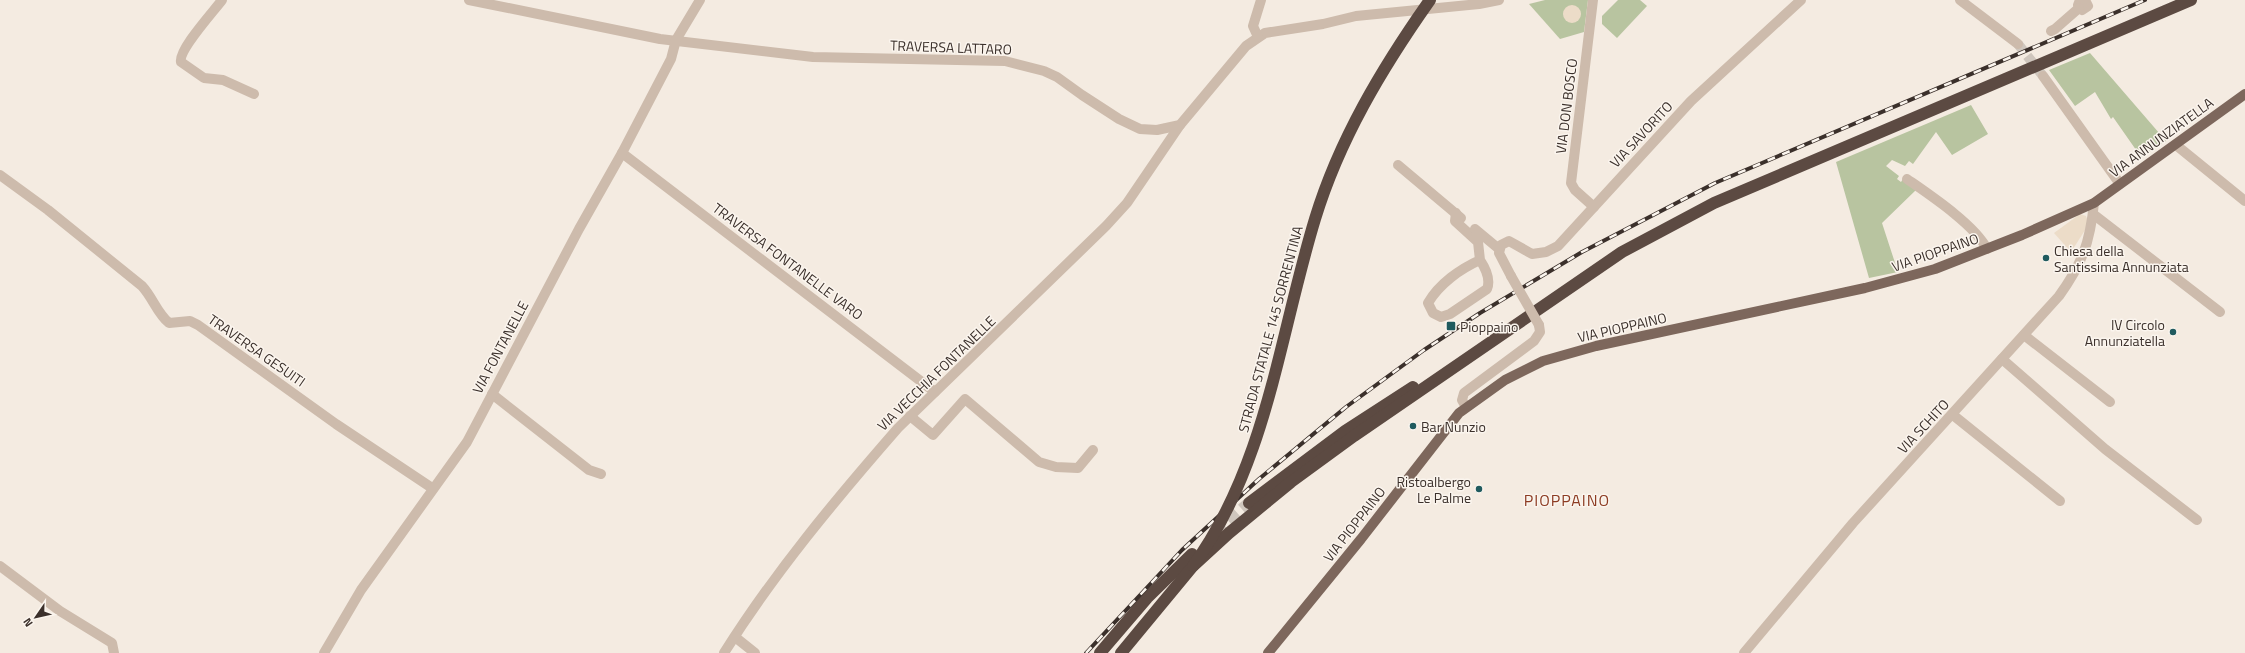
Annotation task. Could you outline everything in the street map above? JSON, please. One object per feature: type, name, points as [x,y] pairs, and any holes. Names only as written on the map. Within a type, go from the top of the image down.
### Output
[{"type":"highway","name":"STRADA STATALE 145 SORRENTINA","points":[[1121,653],[1192,560],[1221,526],[1247,469],[1265,409],[1304,258],[1327,182],[1367,98],[1388,62],[1430,0]]},
{"type":"highway","points":[[1100,653],[1147,598],[1192,560],[1229,533],[1291,482],[1381,417],[1622,252],[1689,215],[2191,0]]},
{"type":"highway","points":[[1249,504],[1311,455],[1377,408],[1418,384],[1459,364]]},
{"type":"main road","name":"VIA ANNUNZIATELLA","points":[[2094,203],[2245,94]]},
{"type":"main road","name":"VIA PIOPPAINO","points":[[1268,653],[1361,539],[1441,435],[1466,407],[1505,380],[1543,361],[1596,346],[1887,283],[1935,269],[2094,203]]},
{"type":"street","points":[[222,0],[182,54],[181,62],[204,78],[223,80],[254,94]]},
{"type":"street","name":"TRAVERSA LATTARO","points":[[469,0],[652,37],[813,57],[1005,61],[1044,71],[1057,77],[1107,111],[1140,129],[1157,130],[1180,125]]},
{"type":"street","name":"VIA FONTANELLE","points":[[324,653],[361,590],[432,488],[467,442],[579,229],[622,153],[671,59],[676,40],[700,0]]},
{"type":"street","points":[[1258,37],[1253,26],[1261,0]]},
{"type":"street","points":[[1180,125],[1246,46],[1265,33],[1323,24],[1356,16],[1479,4],[1499,0]]},
{"type":"street","name":"VIA DON BOSCO","points":[[1593,0],[1571,183],[1574,190],[1594,207]]},
{"type":"street","name":"VIA SAVORITO","points":[[1499,249],[1505,242],[1510,241],[1532,254],[1546,252],[1564,240],[1691,101],[1801,0]]},
{"type":"street","points":[[1960,0],[2018,44]]},
{"type":"street","points":[[2051,30],[2055,29],[2085,2]]},
{"type":"street","points":[[2043,76],[2120,184]]},
{"type":"street","name":"VIA VECCHIA FONTANELLE","points":[[724,653],[774,578],[801,542],[910,416],[1019,312],[1106,226],[1127,203],[1180,125]]},
{"type":"street","points":[[2176,145],[2245,201]]},
{"type":"street","name":"TRAVERSA FONTANELLE VARO","points":[[622,153],[935,392]]},
{"type":"street","points":[[1398,165],[1499,249],[1500,258],[1539,324],[1540,332],[1534,341],[1464,393],[1462,400],[1466,407]]},
{"type":"street","name":"TRAVERSA GESUITI","points":[[0,175],[48,210],[142,286],[148,292],[160,316],[169,324],[190,321],[198,325],[336,424],[432,488]]},
{"type":"street","points":[[1907,179],[1964,222],[1987,248]]},
{"type":"street","name":"VIA SCHITO","points":[[1744,653],[1853,523],[1953,415],[2059,296],[2080,265],[2092,225],[2094,203]]},
{"type":"street","points":[[1456,214],[1455,221],[1478,242],[1480,260],[1486,269],[1490,283],[1487,289],[1450,314],[1441,317],[1433,313],[1428,303],[1432,295],[1444,283],[1480,260]]},
{"type":"street","points":[[2093,214],[2220,312]]},
{"type":"street","points":[[2024,335],[2110,402]]},
{"type":"street","points":[[2002,359],[2105,450],[2197,520]]},
{"type":"street","points":[[492,394],[589,470],[601,474]]},
{"type":"street","points":[[910,416],[933,435],[965,398],[1043,465],[1078,468],[1093,450]]},
{"type":"street","points":[[1953,415],[2060,500]]},
{"type":"street","points":[[0,566],[60,611],[112,642],[114,653]]},
{"type":"street","points":[[735,637],[756,653]]},
{"type":"green space","points":[[1545,0],[1588,0],[1584,32],[1560,39],[1529,4]]},
{"type":"green space","points":[[1618,0],[1640,0],[1647,6],[1617,38],[1602,24],[1602,16]]},
{"type":"green space","points":[[2090,53],[2166,141],[2141,157],[2113,117],[2111,119],[2095,92],[2075,106],[2049,70]]},
{"type":"green space","points":[[1971,105],[1988,134],[1952,155],[1936,132],[1913,164],[1909,161],[1905,166],[1892,160],[1886,166],[1899,176],[1897,179],[1901,182],[1903,179],[1917,189],[1882,223],[1898,272],[1869,278],[1836,162]]},
{"type":"shaded area","points":[[1572,5],[1578,8],[1581,14],[1578,20],[1572,23],[1566,20],[1563,14],[1566,8]]},
{"type":"shaded area","points":[[2080,214],[2086,216],[2089,224],[2071,252],[2054,233]]},
{"type":"tunnel","points":[[2018,44],[2043,76]]},
{"type":"tunnel","points":[[1215,533],[1249,503]]},
{"type":"railway","points":[[1086,653],[1182,550],[1259,479],[1346,407],[1424,350],[1480,313],[1582,252],[1715,183],[2145,0]]},
{"type":"place","name":"Chiesa della Santissima Annunziata","points":[[2046,258]]},
{"type":"place","name":"Pioppaino","points":[[1451,326]]},
{"type":"place","name":"IV Circolo Annunziatella","points":[[2173,332]]},
{"type":"place","name":"Bar Nunzio","points":[[1413,426]]},
{"type":"place","name":"Ristoalbergo Le Palme","points":[[1479,489]]},
{"type":"district","name":"PIOPPAINO","points":[[1567,500]]}]
